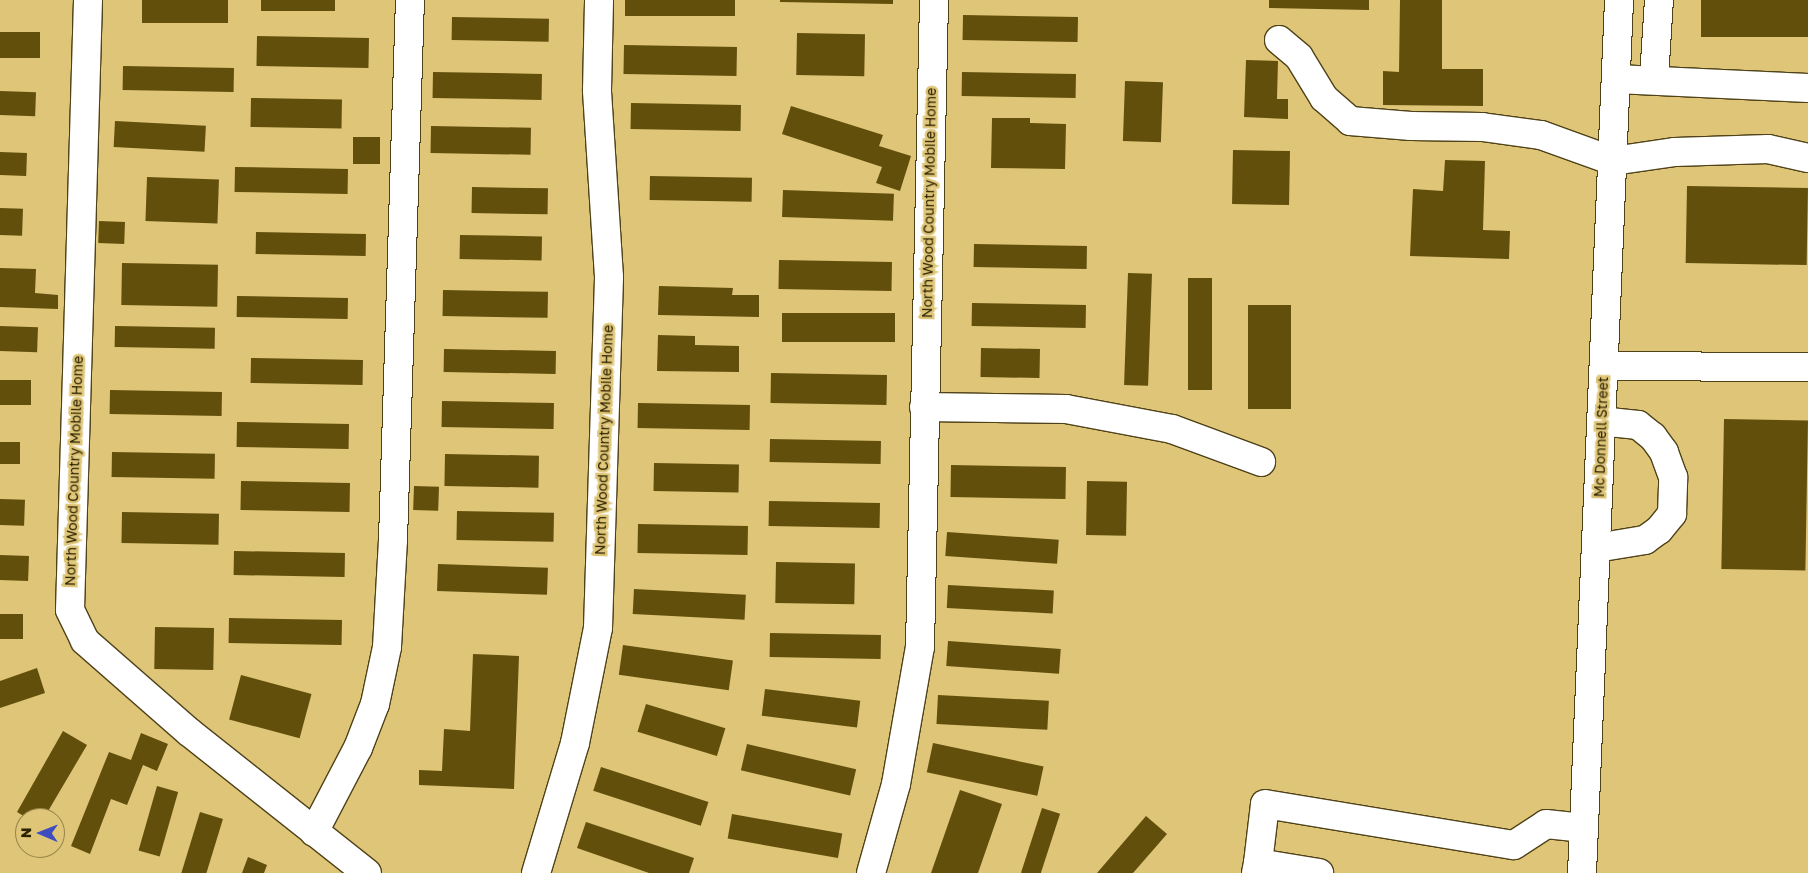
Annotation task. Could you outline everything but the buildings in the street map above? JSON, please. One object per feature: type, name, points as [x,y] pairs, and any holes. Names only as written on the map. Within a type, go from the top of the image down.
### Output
[{"type":"street","name":"North Wood Country Mobile Home","points":[[88,0],[70,610],[85,641],[189,732],[367,873]]},
{"type":"street","points":[[314,832],[358,748],[374,704],[387,646],[393,540],[410,0]]},
{"type":"street","name":"North Wood Country Mobile Home","points":[[536,873],[575,743],[598,628],[609,277],[597,90],[599,0]]},
{"type":"street","name":"North Wood Country Mobile Home","points":[[871,873],[896,784],[920,647],[934,0]]},
{"type":"street","name":"Mc Donnell Street","points":[[1582,873],[1619,0]]},
{"type":"street","points":[[1654,79],[1659,0]]},
{"type":"street","points":[[1279,40],[1299,57],[1324,98],[1350,121],[1411,126],[1482,127],[1541,135],[1613,161],[1675,152],[1768,149],[1808,158]]},
{"type":"street","points":[[1616,79],[1654,79],[1808,88]]},
{"type":"street","points":[[1604,366],[1808,367]]},
{"type":"street","points":[[924,407],[1066,409],[1172,429],[1261,462]]},
{"type":"street","points":[[1596,548],[1645,540],[1659,530],[1672,514],[1673,477],[1664,452],[1653,437],[1638,424],[1602,421]]},
{"type":"street","points":[[1319,873],[1257,868],[1265,804],[1514,845],[1546,824],[1584,828]]}]
